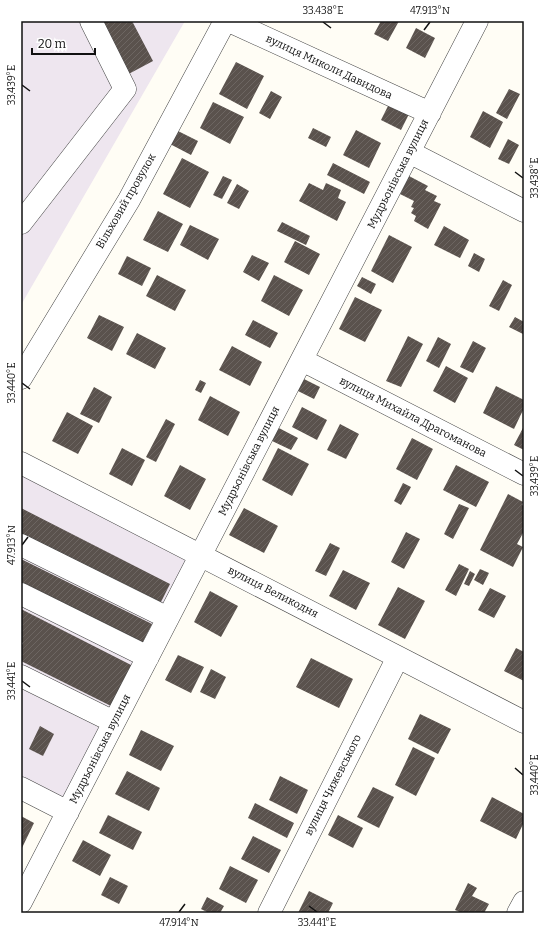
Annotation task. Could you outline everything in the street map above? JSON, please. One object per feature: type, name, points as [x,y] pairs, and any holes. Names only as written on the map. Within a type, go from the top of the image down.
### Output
[{"type":"street","points":[[21,223],[124,89],[90,21]]},
{"type":"street","name":"Вільховий провулок","points":[[21,378],[129,200],[225,21]]},
{"type":"street","name":"вулиця Миколи Давидова","points":[[229,21],[430,113]]},
{"type":"street","name":"Мудрьонівська вулиця","points":[[21,902],[477,21]]},
{"type":"street","points":[[409,152],[524,211]]},
{"type":"street","name":"вулиця Михайла Драгоманова","points":[[302,360],[524,474]]},
{"type":"street","name":"вулиця Великодня","points":[[21,463],[524,722]]},
{"type":"street","points":[[21,545],[168,618]]},
{"type":"street","points":[[21,594],[148,657]]},
{"type":"street","name":"вулиця Чижевського","points":[[269,913],[398,657]]},
{"type":"street","points":[[21,676],[114,722]]},
{"type":"street","points":[[21,788],[68,812]]},
{"type":"street","points":[[518,913],[524,902]]},
{"type":"shaded area","points":[[21,21],[185,21],[21,305]]},
{"type":"shaded area","points":[[21,463],[200,555],[63,820],[21,799]]},
{"type":"building","points":[[100,21],[132,21],[153,61],[123,77]]},
{"type":"building","points":[[381,21],[399,21],[388,41],[374,34]]},
{"type":"building","points":[[416,28],[435,38],[425,58],[406,48]]},
{"type":"building","points":[[236,62],[264,76],[247,109],[219,94]]},
{"type":"building","points":[[509,89],[520,94],[507,119],[496,113]]},
{"type":"building","points":[[271,91],[282,97],[270,119],[259,113]]},
{"type":"building","points":[[213,102],[244,117],[230,144],[200,128]]},
{"type":"building","points":[[389,104],[409,114],[401,130],[381,120]]},
{"type":"building","points":[[483,111],[503,122],[490,148],[470,137]]},
{"type":"building","points":[[313,128],[331,137],[326,147],[308,138]]},
{"type":"building","points":[[356,130],[381,143],[369,168],[343,155]]},
{"type":"building","points":[[178,131],[198,141],[191,155],[170,144]]},
{"type":"building","points":[[508,139],[519,145],[509,164],[498,159]]},
{"type":"building","points":[[182,158],[209,172],[190,208],[163,194]]},
{"type":"building","points":[[333,163],[370,182],[364,194],[327,175]]},
{"type":"building","points":[[223,176],[232,180],[222,199],[213,195]]},
{"type":"building","points":[[409,176],[428,186],[425,190],[437,196],[434,201],[441,204],[428,229],[414,221],[416,216],[411,213],[414,208],[411,207],[414,201],[400,194]]},
{"type":"building","points":[[309,183],[323,190],[326,183],[341,190],[338,198],[346,202],[337,221],[299,201]]},
{"type":"building","points":[[237,184],[249,191],[239,209],[227,203]]},
{"type":"building","points":[[158,211],[183,224],[168,252],[143,240]]},
{"type":"building","points":[[282,222],[310,236],[306,245],[277,231]]},
{"type":"building","points":[[190,225],[219,239],[208,260],[180,245]]},
{"type":"building","points":[[444,226],[469,240],[460,258],[434,245]]},
{"type":"building","points":[[389,235],[412,247],[393,283],[371,271]]},
{"type":"building","points":[[295,241],[320,254],[309,275],[284,262]]},
{"type":"building","points":[[474,253],[485,259],[479,272],[468,266]]},
{"type":"building","points":[[252,255],[269,263],[259,281],[243,272]]},
{"type":"building","points":[[127,256],[151,268],[142,286],[118,274]]},
{"type":"building","points":[[157,275],[186,290],[175,311],[146,296]]},
{"type":"building","points":[[274,275],[303,290],[289,316],[261,301]]},
{"type":"building","points":[[362,277],[376,284],[371,294],[357,286]]},
{"type":"building","points":[[503,280],[512,285],[499,311],[489,306]]},
{"type":"building","points":[[355,297],[382,310],[365,342],[339,329]]},
{"type":"building","points":[[99,315],[124,327],[112,351],[87,338]]},
{"type":"building","points":[[515,317],[524,322],[523,334],[509,327]]},
{"type":"building","points":[[253,320],[278,333],[270,348],[245,335]]},
{"type":"building","points":[[137,333],[166,348],[155,369],[126,354]]},
{"type":"building","points":[[408,336],[423,344],[401,387],[386,381]]},
{"type":"building","points":[[438,337],[451,344],[439,368],[426,361]]},
{"type":"building","points":[[473,341],[486,348],[473,373],[460,367]]},
{"type":"building","points":[[232,346],[262,362],[250,386],[219,370]]},
{"type":"building","points":[[446,366],[468,378],[455,403],[433,391]]},
{"type":"building","points":[[302,378],[320,387],[314,399],[296,390]]},
{"type":"building","points":[[200,380],[206,383],[201,393],[195,390]]},
{"type":"building","points":[[496,386],[524,400],[524,408],[514,429],[483,413]]},
{"type":"building","points":[[94,387],[112,397],[99,423],[80,414]]},
{"type":"building","points":[[210,396],[240,412],[228,436],[198,420]]},
{"type":"building","points":[[302,407],[327,420],[317,440],[292,427]]},
{"type":"building","points":[[67,412],[93,426],[78,454],[52,441]]},
{"type":"building","points":[[166,419],[175,424],[156,462],[146,457]]},
{"type":"building","points":[[340,424],[359,434],[346,459],[327,450]]},
{"type":"building","points":[[524,426],[524,450],[514,445]]},
{"type":"building","points":[[277,427],[298,438],[291,450],[270,440]]},
{"type":"building","points":[[412,438],[433,449],[417,480],[396,469]]},
{"type":"building","points":[[122,448],[145,460],[132,486],[109,474]]},
{"type":"building","points":[[278,448],[309,464],[292,496],[262,480]]},
{"type":"building","points":[[180,465],[206,479],[190,510],[164,496]]},
{"type":"building","points":[[456,465],[489,482],[476,507],[443,490]]},
{"type":"building","points":[[403,483],[411,487],[401,505],[394,501]]},
{"type":"building","points":[[508,494],[523,502],[522,505],[524,506],[524,533],[517,544],[523,547],[513,567],[480,550]]},
{"type":"building","points":[[459,504],[469,508],[453,539],[444,534]]},
{"type":"building","points":[[21,508],[170,584],[160,604],[21,534]]},
{"type":"building","points":[[244,508],[278,526],[264,553],[229,535]]},
{"type":"building","points":[[406,532],[420,539],[404,569],[391,562]]},
{"type":"building","points":[[330,543],[340,548],[326,576],[315,571]]},
{"type":"building","points":[[21,559],[152,624],[141,646],[21,586]]},
{"type":"building","points":[[459,564],[469,569],[456,596],[445,590]]},
{"type":"building","points":[[480,569],[489,573],[483,585],[474,580]]},
{"type":"building","points":[[343,570],[370,583],[356,610],[329,596]]},
{"type":"building","points":[[470,571],[475,574],[469,586],[464,584]]},
{"type":"building","points":[[398,587],[425,601],[405,639],[378,625]]},
{"type":"building","points":[[490,588],[506,596],[494,618],[478,610]]},
{"type":"building","points":[[210,591],[238,606],[221,637],[194,622]]},
{"type":"building","points":[[21,609],[133,666],[113,707],[21,661],[21,647],[23,643],[21,642]]},
{"type":"building","points":[[516,648],[524,652],[524,681],[504,671]]},
{"type":"building","points":[[178,655],[204,667],[191,693],[165,680]]},
{"type":"building","points":[[311,658],[353,679],[339,708],[296,687]]},
{"type":"building","points":[[211,669],[226,677],[215,699],[200,692]]},
{"type":"building","points":[[420,714],[451,729],[438,754],[408,739]]},
{"type":"building","points":[[40,726],[54,734],[43,756],[29,749]]},
{"type":"building","points":[[141,730],[174,746],[161,771],[129,755]]},
{"type":"building","points":[[413,747],[435,758],[416,796],[395,785]]},
{"type":"building","points":[[127,771],[160,788],[149,811],[115,794]]},
{"type":"building","points":[[280,776],[308,790],[297,814],[269,800]]},
{"type":"building","points":[[373,787],[394,797],[379,828],[357,817]]},
{"type":"building","points":[[492,797],[524,814],[524,822],[516,839],[480,821]]},
{"type":"building","points":[[255,803],[294,823],[287,838],[248,818]]},
{"type":"building","points":[[108,815],[142,832],[133,850],[99,833]]},
{"type":"building","points":[[338,815],[363,828],[353,848],[328,835]]},
{"type":"building","points":[[21,816],[34,823],[21,850]]},
{"type":"building","points":[[253,836],[281,850],[269,873],[241,859]]},
{"type":"building","points":[[83,840],[111,855],[100,876],[72,861]]},
{"type":"building","points":[[230,866],[258,880],[246,903],[219,889]]},
{"type":"building","points":[[110,877],[128,886],[119,904],[101,895]]},
{"type":"building","points":[[468,883],[477,888],[472,896],[489,904],[484,913],[462,913],[455,910]]},
{"type":"building","points":[[309,891],[333,903],[328,913],[298,913]]},
{"type":"building","points":[[207,897],[224,906],[220,913],[209,913],[201,909]]}]
